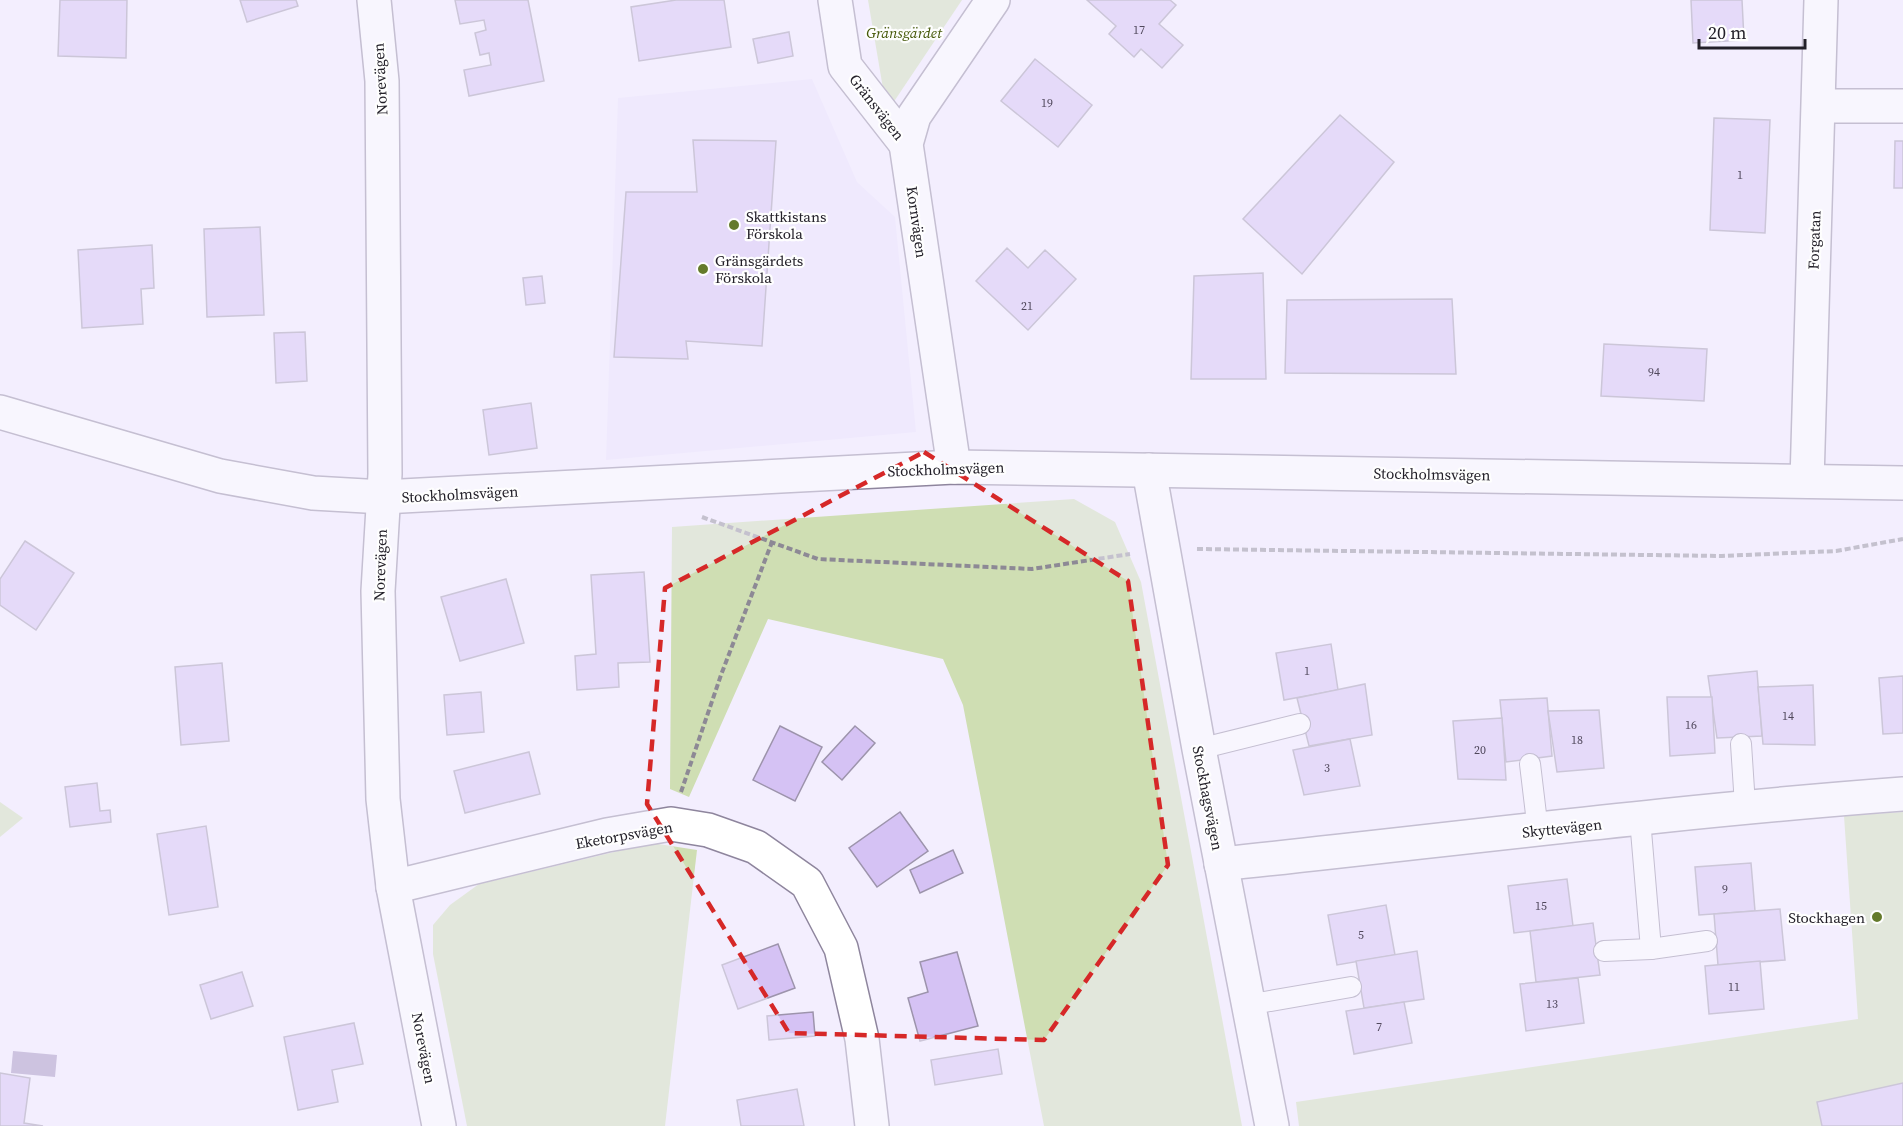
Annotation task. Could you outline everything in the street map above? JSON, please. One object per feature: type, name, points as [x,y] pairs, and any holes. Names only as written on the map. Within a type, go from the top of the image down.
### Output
[{"type":"street","name":"Norevägen","points":[[374,0],[382,81],[386,474],[378,591],[383,787],[393,887],[439,1126]]},
{"type":"street","name":"Gränsvägen","points":[[835,0],[845,66],[906,144]]},
{"type":"street","name":"Kornvägen","points":[[954,467],[906,144],[914,116],[993,0]]},
{"type":"street","name":"Forgatan","points":[[1807,481],[1821,0]]},
{"type":"street","points":[[1819,105],[1903,106]]},
{"type":"street","name":"Stockholmsvägen","points":[[0,412],[220,476],[314,493],[383,497],[954,467],[1903,483]]},
{"type":"street","name":"Stockhagsvägen","points":[[1149,470],[1165,549],[1199,749],[1272,1126]]},
{"type":"street","name":"Skyttevägen","points":[[1221,864],[1538,831],[1745,805],[1903,794]]},
{"type":"street","name":"Eketorpsvägen","points":[[393,887],[607,835],[671,824],[708,830],[756,847],[807,883],[841,948],[862,1039],[872,1126]]},
{"type":"lane","points":[[1199,749],[1300,723]]},
{"type":"lane","points":[[1742,744],[1745,805]]},
{"type":"lane","points":[[1530,764],[1538,831]]},
{"type":"lane","points":[[1640,819],[1651,949]]},
{"type":"lane","points":[[1604,951],[1651,949],[1707,940]]},
{"type":"lane","points":[[1247,1005],[1351,987]]},
{"type":"path","points":[[700,516],[818,559],[1032,569],[1165,549],[1722,556],[1836,551],[1903,539]]},
{"type":"path","points":[[671,824],[720,675],[772,542]]},
{"type":"highlighted area","points":[[924,452],[1128,581],[1168,865],[1044,1040],[789,1033],[647,804],[665,588]]},
{"type":"shaded area","name":"Gränsgärdets Förskola","points":[[812,79],[857,182],[895,217],[916,432],[606,460],[618,98]]},
{"type":"shaded area","points":[[13,1051],[57,1055],[55,1077],[11,1073]]},
{"type":"green space","name":"Gränsgärdet","points":[[868,0],[962,0],[887,112]]},
{"type":"green space","points":[[1074,499],[1115,522],[1141,582],[1242,1126],[1044,1126],[963,705],[943,659],[768,619],[689,797],[670,789],[672,527]]},
{"type":"green space","points":[[0,802],[23,818],[0,837]]},
{"type":"green space","name":"Stockhagen","points":[[1903,812],[1903,1126],[1299,1126],[1296,1102],[1858,1019],[1844,816]]},
{"type":"green space","points":[[652,843],[697,850],[665,1126],[467,1126],[433,954],[433,925],[450,905],[479,884]]},
{"type":"building","points":[[60,0],[127,0],[126,58],[58,56]]},
{"type":"building","points":[[240,0],[296,0],[298,6],[247,22]]},
{"type":"building","points":[[455,0],[528,0],[544,81],[469,96],[464,70],[491,65],[489,53],[480,55],[475,33],[486,30],[484,20],[460,24]]},
{"type":"building","points":[[676,0],[724,0],[731,47],[639,61],[631,7]]},
{"type":"building","points":[[1087,0],[1170,0],[1176,5],[1159,24],[1183,45],[1162,68],[1141,49],[1134,57],[1109,34],[1116,26]]},
{"type":"building","points":[[1691,0],[1742,0],[1744,40],[1693,43]]},
{"type":"building","points":[[789,32],[793,56],[758,63],[753,39]]},
{"type":"building","points":[[1035,59],[1092,105],[1058,147],[1001,101]]},
{"type":"building","points":[[1340,115],[1394,162],[1302,274],[1243,219]]},
{"type":"building","points":[[1714,118],[1770,120],[1765,233],[1710,230]]},
{"type":"building","points":[[693,140],[776,141],[762,346],[686,341],[688,359],[614,357],[626,192],[697,192]]},
{"type":"building","points":[[1895,141],[1903,141],[1903,188],[1894,188]]},
{"type":"building","points":[[260,227],[264,315],[207,317],[204,229]]},
{"type":"building","points":[[152,245],[154,288],[141,289],[143,324],[82,328],[78,250]]},
{"type":"building","points":[[1007,248],[1028,268],[1045,250],[1076,279],[1028,330],[976,281]]},
{"type":"building","points":[[1263,273],[1266,379],[1191,379],[1194,276]]},
{"type":"building","points":[[542,276],[545,303],[526,305],[523,278]]},
{"type":"building","points":[[1452,299],[1456,374],[1285,373],[1287,300]]},
{"type":"building","points":[[305,332],[307,381],[276,383],[274,333]]},
{"type":"building","points":[[1604,344],[1707,349],[1704,401],[1601,396]]},
{"type":"building","points":[[531,403],[537,448],[489,455],[483,410]]},
{"type":"building","points":[[25,541],[74,573],[36,630],[0,605],[0,579]]},
{"type":"building","points":[[644,572],[650,662],[618,663],[619,687],[577,690],[575,656],[596,654],[591,575]]},
{"type":"building","points":[[506,579],[524,643],[460,661],[441,597]]},
{"type":"building","points":[[1331,644],[1338,690],[1284,700],[1276,653]]},
{"type":"building","points":[[222,663],[229,741],[181,745],[175,667]]},
{"type":"building","points":[[1757,671],[1762,736],[1717,738],[1708,676]]},
{"type":"building","points":[[1903,676],[1903,733],[1883,734],[1879,678]]},
{"type":"building","points":[[1365,684],[1372,735],[1309,746],[1297,698]]},
{"type":"building","points":[[1813,685],[1815,745],[1763,744],[1758,687]]},
{"type":"building","points":[[481,692],[484,732],[447,735],[444,695]]},
{"type":"building","points":[[1667,697],[1712,697],[1715,753],[1670,756]]},
{"type":"building","points":[[1547,698],[1552,756],[1506,762],[1500,700]]},
{"type":"building","points":[[1599,710],[1604,768],[1557,772],[1548,711]]},
{"type":"building","points":[[1502,718],[1506,780],[1458,779],[1453,721]]},
{"type":"building","points":[[780,726],[822,747],[795,801],[753,780]]},
{"type":"building","points":[[855,726],[875,743],[842,780],[822,762]]},
{"type":"building","points":[[1350,739],[1360,786],[1304,795],[1293,750]]},
{"type":"building","points":[[529,752],[540,794],[465,813],[454,771]]},
{"type":"building","points":[[97,783],[100,811],[110,810],[111,822],[70,827],[65,787]]},
{"type":"building","points":[[900,812],[928,851],[877,887],[849,848]]},
{"type":"building","points":[[206,826],[218,907],[169,915],[157,834]]},
{"type":"building","points":[[953,850],[963,873],[920,893],[910,870]]},
{"type":"building","points":[[1751,863],[1755,911],[1699,915],[1695,867]]},
{"type":"building","points":[[1567,879],[1573,926],[1514,933],[1508,886]]},
{"type":"building","points":[[1386,905],[1395,955],[1337,965],[1328,915]]},
{"type":"building","points":[[1780,909],[1785,960],[1718,965],[1714,914]]},
{"type":"building","points":[[1593,923],[1600,975],[1536,982],[1530,931]]},
{"type":"building","points":[[778,944],[795,988],[738,1009],[722,965]]},
{"type":"building","points":[[1417,951],[1424,999],[1364,1008],[1356,961]]},
{"type":"building","points":[[957,952],[978,1026],[920,1041],[908,998],[928,992],[920,962]]},
{"type":"building","points":[[1760,961],[1764,1009],[1709,1014],[1705,966]]},
{"type":"building","points":[[242,972],[253,1006],[211,1019],[200,985]]},
{"type":"building","points":[[1578,978],[1584,1023],[1526,1031],[1520,984]]},
{"type":"building","points":[[1404,1002],[1412,1043],[1354,1054],[1346,1011]]},
{"type":"building","points":[[813,1012],[815,1036],[769,1040],[767,1016]]},
{"type":"building","points":[[354,1023],[363,1064],[332,1070],[338,1102],[298,1110],[284,1037]]},
{"type":"building","points":[[998,1049],[1002,1074],[935,1085],[931,1060]]},
{"type":"building","points":[[0,1073],[30,1078],[24,1123],[43,1126],[0,1126]]},
{"type":"building","points":[[1903,1083],[1903,1126],[1822,1126],[1817,1102]]},
{"type":"building","points":[[797,1089],[804,1126],[741,1126],[737,1100]]},
{"type":"place","name":"Skattkistans Förskola","points":[[734,225]]},
{"type":"place","name":"Gränsgärdets Förskola","points":[[703,269]]},
{"type":"place","name":"Stockhagen","points":[[1877,917]]}]
